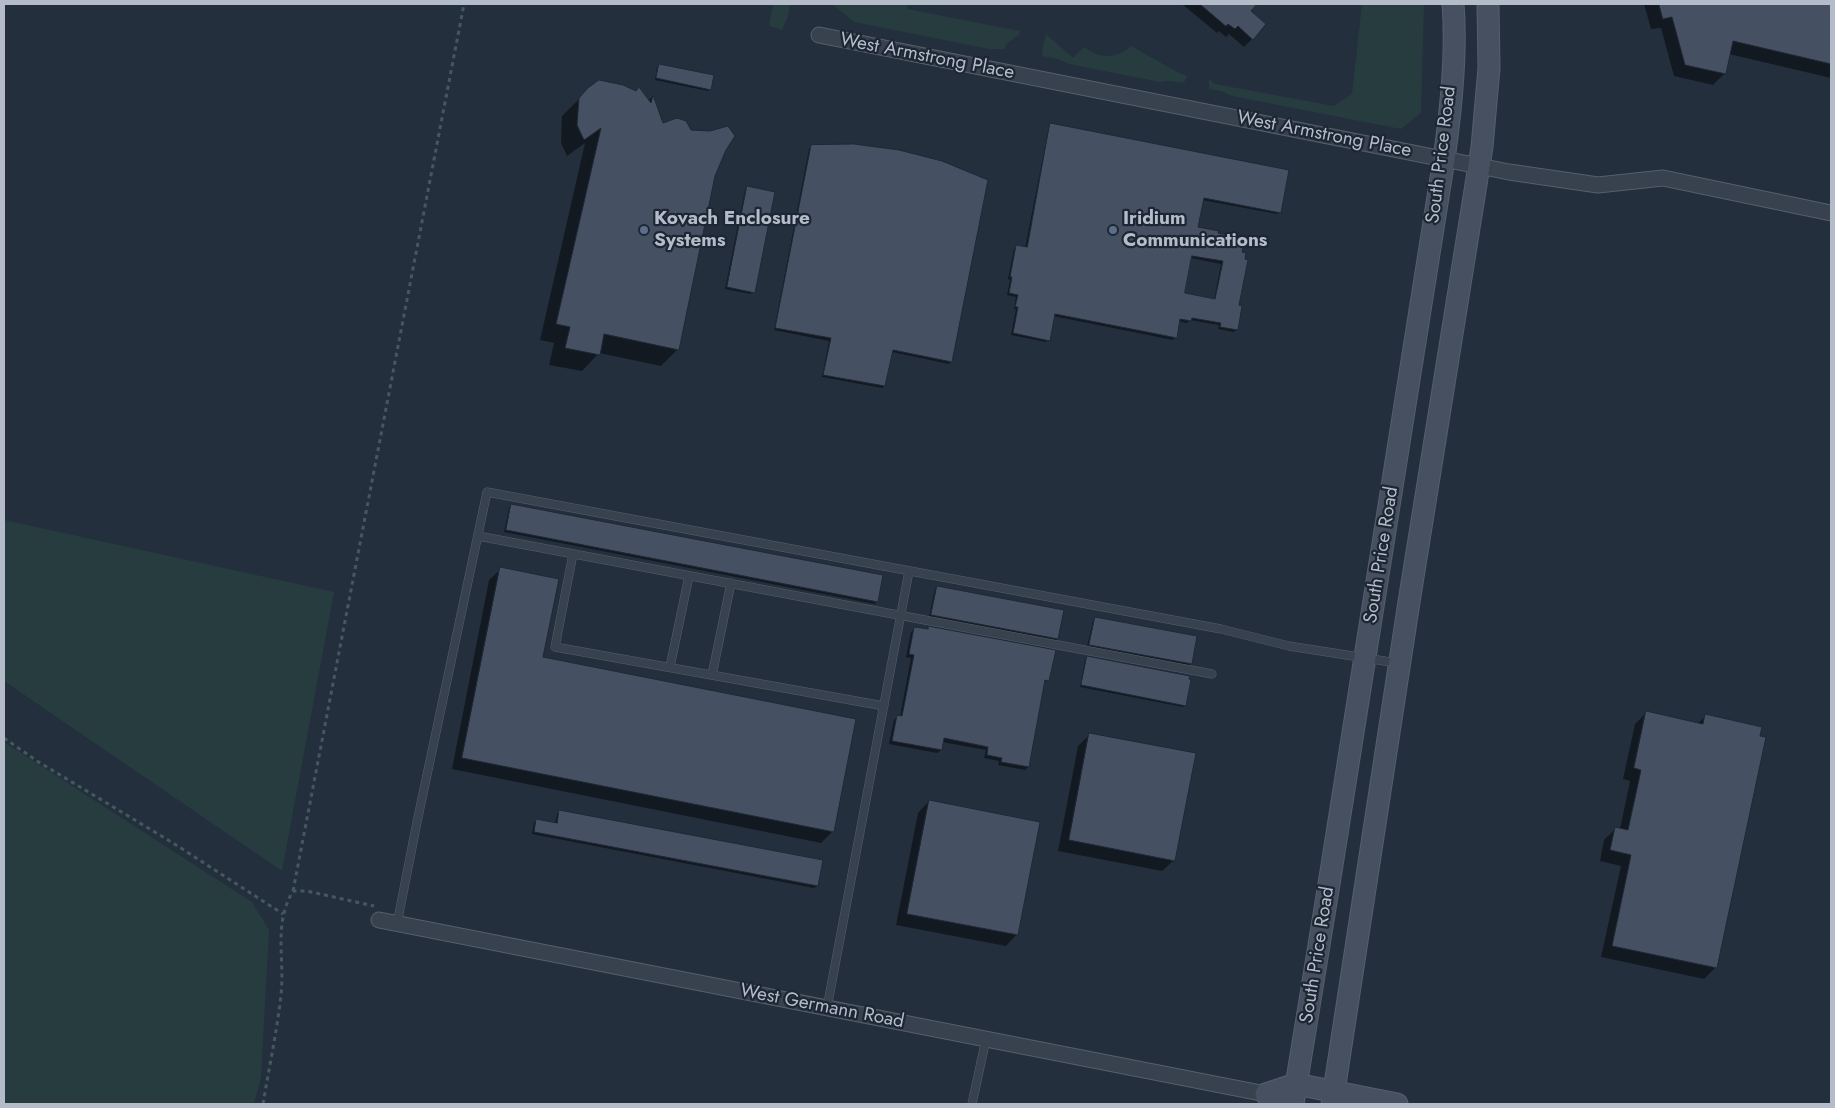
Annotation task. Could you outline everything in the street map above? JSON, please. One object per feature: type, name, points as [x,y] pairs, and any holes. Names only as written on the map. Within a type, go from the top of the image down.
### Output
[{"type":"main road","name":"South Price Road","points":[[1294,1094],[1444,159],[1450,117],[1453,64],[1453,4]]},
{"type":"main road","name":"South Price Road","points":[[1333,1098],[1485,120],[1489,68],[1488,4]]},
{"type":"main road","points":[[1294,1094],[1397,1104]]},
{"type":"main road","name":"West Germann Road","points":[[1271,1099],[1294,1094]]},
{"type":"street","name":"West Armstrong Place","points":[[819,35],[1478,166],[1598,185],[1663,178],[1831,213]]},
{"type":"street","name":"West Germann Road","points":[[388,922],[986,1039],[1271,1099]]},
{"type":"lane","points":[[388,922],[417,822],[487,492],[1221,629],[1290,646],[1400,664]]},
{"type":"lane","points":[[478,536],[1212,674]]},
{"type":"lane","points":[[573,554],[555,646],[884,706]]},
{"type":"lane","points":[[827,1008],[909,571]]},
{"type":"lane","points":[[670,667],[689,576]]},
{"type":"lane","points":[[712,675],[732,583]]},
{"type":"lane","points":[[972,1104],[986,1039]]},
{"type":"path","points":[[263,1104],[281,994],[281,924],[286,903],[293,891],[464,4]]},
{"type":"path","points":[[4,738],[37,761],[173,843],[283,914]]},
{"type":"path","points":[[293,891],[307,891],[377,907],[388,916],[388,922]]},
{"type":"green space","points":[[773,4],[790,4],[788,16],[782,30],[769,26]]},
{"type":"green space","points":[[832,4],[908,4],[907,9],[1020,31],[1019,35],[1006,44],[1005,49],[989,49],[854,22]]},
{"type":"green space","points":[[1362,4],[1424,4],[1421,113],[1401,129],[1232,96],[1221,91],[1209,89],[1209,79],[1215,84],[1334,106],[1352,94]]},
{"type":"green space","points":[[1046,34],[1073,58],[1084,47],[1096,54],[1108,56],[1120,53],[1131,46],[1187,76],[1184,83],[1160,82],[1069,64],[1058,59],[1043,56],[1042,50]]},
{"type":"green space","points":[[4,520],[334,592],[282,871],[4,681]]},
{"type":"green space","points":[[4,742],[252,902],[269,930],[261,1077],[254,1104],[4,1104]]},
{"type":"building","points":[[1200,4],[1257,4],[1251,11],[1266,24],[1253,40],[1238,26],[1235,29],[1228,24],[1226,26]]},
{"type":"building","points":[[1659,4],[1831,4],[1831,64],[1733,41],[1726,74],[1685,65],[1672,17],[1663,19]]},
{"type":"building","points":[[659,64],[714,75],[711,90],[656,78]]},
{"type":"building","points":[[599,80],[623,85],[636,91],[639,87],[651,103],[653,95],[663,123],[677,118],[686,121],[691,130],[710,131],[728,126],[735,136],[726,150],[715,176],[679,350],[604,334],[600,355],[565,348],[570,327],[556,324],[601,128],[584,140],[577,125],[579,98]]},
{"type":"building","points":[[1050,123],[1289,170],[1281,213],[1204,198],[1198,227],[1245,239],[1242,252],[1246,253],[1245,259],[1248,260],[1239,305],[1242,306],[1238,330],[1220,327],[1221,323],[1192,318],[1191,321],[1180,319],[1177,338],[1055,314],[1050,341],[1013,333],[1018,307],[1015,307],[1018,295],[1009,293],[1012,277],[1010,277],[1016,245],[1027,247]],"holes":[[[1192,256],[1223,261],[1215,299],[1185,293]]]},
{"type":"building","points":[[854,144],[899,150],[942,161],[988,180],[952,362],[893,350],[885,386],[823,375],[831,338],[775,328],[811,145]]},
{"type":"building","points":[[747,186],[775,192],[755,293],[727,287]]},
{"type":"building","points":[[511,504],[883,575],[878,602],[506,530]]},
{"type":"building","points":[[500,567],[559,579],[543,657],[856,719],[834,832],[462,758]]},
{"type":"building","points":[[937,586],[1064,610],[1058,639],[931,615]]},
{"type":"building","points":[[1095,617],[1197,636],[1192,664],[1089,645]]},
{"type":"building","points":[[928,626],[1056,650],[1049,681],[1045,680],[1029,767],[1001,762],[1002,758],[987,755],[988,747],[944,738],[942,750],[892,741],[897,715],[902,716],[914,655],[909,654],[914,627],[928,629]]},
{"type":"building","points":[[1087,656],[1190,676],[1189,679],[1191,680],[1186,706],[1081,685]]},
{"type":"building","points":[[1646,711],[1703,724],[1705,714],[1762,727],[1760,736],[1766,737],[1717,968],[1612,946],[1631,855],[1610,850],[1615,827],[1628,830],[1641,770],[1634,768]]},
{"type":"building","points":[[1089,733],[1196,753],[1175,861],[1069,840]]},
{"type":"building","points":[[929,800],[1040,822],[1018,935],[907,914]]},
{"type":"building","points":[[559,810],[823,860],[818,886],[534,832],[536,819],[557,823]]},
{"type":"place","name":"Kovach Enclosure Systems","points":[[644,230]]},
{"type":"place","name":"Iridium Communications","points":[[1113,230]]}]
